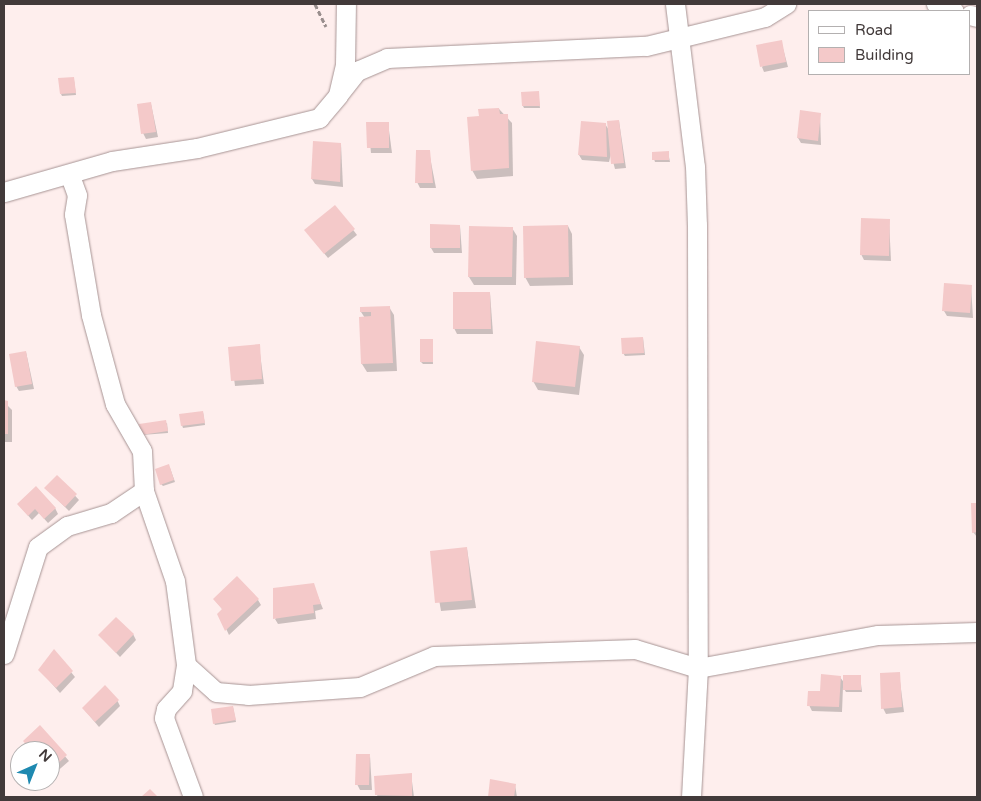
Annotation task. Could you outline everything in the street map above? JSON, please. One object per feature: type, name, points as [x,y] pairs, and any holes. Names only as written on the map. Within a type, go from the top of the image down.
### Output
[{"type":"street","points":[[338,95],[345,65],[346,4]]},
{"type":"street","points":[[674,4],[696,176],[698,668],[691,797]]},
{"type":"street","points":[[4,192],[70,176],[112,161],[197,148],[319,118],[357,71],[387,58],[530,54],[646,46],[765,17],[786,4]]},
{"type":"street","points":[[936,4],[951,10]]},
{"type":"street","points":[[70,176],[77,195],[74,214],[90,315],[115,404],[142,451],[144,491],[169,557],[186,665],[182,691],[166,709],[164,718],[193,797]]},
{"type":"street","points":[[4,654],[38,547],[67,526],[111,513],[144,491]]},
{"type":"street","points":[[186,665],[216,692],[248,695],[360,687],[434,656],[636,649],[698,668],[878,635],[977,632]]},
{"type":"building","points":[[782,40],[786,62],[760,67],[756,45]]},
{"type":"building","points":[[74,77],[76,93],[60,94],[58,78]]},
{"type":"building","points":[[539,91],[540,106],[522,106],[521,92]]},
{"type":"building","points":[[151,102],[156,132],[141,134],[137,104]]},
{"type":"building","points":[[499,108],[500,114],[508,114],[509,168],[471,171],[467,117],[479,116],[478,109]]},
{"type":"building","points":[[800,110],[821,113],[818,141],[797,138]]},
{"type":"building","points":[[619,120],[624,163],[611,164],[607,121]]},
{"type":"building","points":[[581,121],[606,123],[607,157],[578,155]]},
{"type":"building","points":[[366,122],[389,122],[389,148],[367,148]]},
{"type":"building","points":[[313,141],[341,143],[340,182],[311,179]]},
{"type":"building","points":[[416,150],[430,150],[433,183],[415,183]]},
{"type":"building","points":[[669,151],[669,160],[652,160],[652,152]]},
{"type":"building","points":[[335,205],[355,229],[324,254],[304,230]]},
{"type":"building","points":[[861,218],[890,219],[889,256],[860,255]]},
{"type":"building","points":[[430,224],[460,225],[460,248],[430,248]]},
{"type":"building","points":[[568,225],[569,277],[524,278],[523,226]]},
{"type":"building","points":[[469,226],[513,227],[512,277],[468,277]]},
{"type":"building","points":[[944,283],[972,285],[970,313],[942,311]]},
{"type":"building","points":[[453,292],[490,292],[491,329],[453,329]]},
{"type":"building","points":[[390,306],[393,363],[361,364],[359,317],[371,316],[371,312],[360,312],[360,307]]},
{"type":"building","points":[[643,337],[644,353],[622,354],[621,338]]},
{"type":"building","points":[[420,339],[433,339],[433,362],[420,362]]},
{"type":"building","points":[[536,341],[580,346],[575,387],[532,382]]},
{"type":"building","points":[[260,344],[262,379],[231,381],[228,347]]},
{"type":"building","points":[[26,351],[32,384],[15,387],[9,354]]},
{"type":"building","points":[[4,400],[8,401],[8,434],[4,434]]},
{"type":"building","points":[[203,411],[205,423],[181,426],[179,414]]},
{"type":"building","points":[[166,420],[168,431],[141,435],[139,424]]},
{"type":"building","points":[[169,464],[174,480],[160,485],[155,469]]},
{"type":"building","points":[[57,475],[77,494],[65,507],[44,488]]},
{"type":"building","points":[[36,486],[56,508],[44,519],[35,509],[28,516],[17,504]]},
{"type":"building","points":[[971,503],[977,503],[977,532],[972,533]]},
{"type":"building","points":[[467,547],[472,600],[435,603],[430,551]]},
{"type":"building","points":[[237,576],[259,599],[225,631],[217,614],[222,609],[213,599]]},
{"type":"building","points":[[314,583],[321,604],[313,605],[314,613],[273,619],[273,588]]},
{"type":"building","points":[[116,617],[134,634],[116,653],[98,635]]},
{"type":"building","points":[[54,649],[73,671],[56,688],[38,670]]},
{"type":"building","points":[[900,672],[902,707],[881,709],[880,673]]},
{"type":"building","points":[[821,674],[841,676],[839,707],[807,706],[808,691],[820,691]]},
{"type":"building","points":[[843,675],[861,675],[861,690],[843,690]]},
{"type":"building","points":[[105,685],[119,700],[95,722],[82,708]]},
{"type":"building","points":[[233,706],[236,720],[213,724],[211,709]]},
{"type":"building","points":[[40,725],[54,741],[23,741]]},
{"type":"building","points":[[60,747],[67,755],[60,762]]},
{"type":"building","points":[[356,754],[370,754],[369,785],[355,785]]},
{"type":"building","points":[[412,773],[412,796],[375,795],[374,776]]},
{"type":"building","points":[[490,779],[516,784],[514,797],[488,797]]},
{"type":"building","points":[[150,789],[158,797],[141,797]]}]
